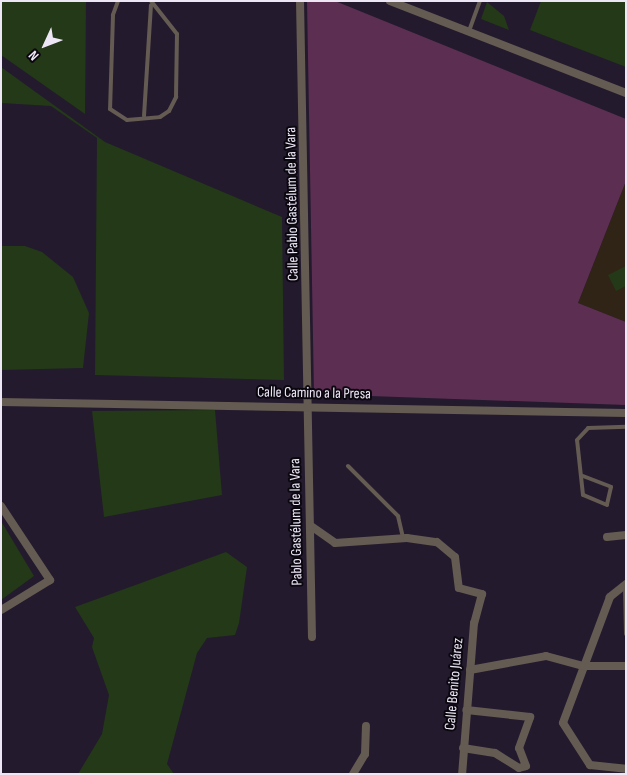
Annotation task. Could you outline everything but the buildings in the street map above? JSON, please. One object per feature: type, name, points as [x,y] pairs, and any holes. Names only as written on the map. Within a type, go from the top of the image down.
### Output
[{"type":"street","name":"Calle Pablo Gastélum de la Vara","points":[[300,1],[308,406]]},
{"type":"street","points":[[390,1],[626,93]]},
{"type":"street","name":"Calle Camino a la Presa","points":[[1,402],[626,413]]},
{"type":"street","name":"Pablo Gastélum de la Vara","points":[[308,406],[312,637]]},
{"type":"street","points":[[1,506],[50,580],[1,610]]},
{"type":"street","points":[[310,524],[316,534],[335,543],[403,538]]},
{"type":"street","points":[[607,537],[626,535]]},
{"type":"street","name":"Calle Benito Juárez","points":[[403,538],[437,542],[455,557],[459,588],[482,594],[474,624],[462,774]]},
{"type":"street","points":[[625,584],[610,598],[564,726],[590,765],[626,769]]},
{"type":"street","points":[[470,670],[546,656],[584,666],[626,666]]},
{"type":"street","points":[[463,748],[495,753],[525,768],[519,748],[530,717],[466,710]]},
{"type":"street","points":[[353,774],[365,754],[366,726]]},
{"type":"lane","points":[[118,1],[113,15],[110,109],[121,120],[144,116],[160,117],[173,106],[180,45],[168,19],[151,3]]},
{"type":"lane","points":[[469,31],[480,1]]},
{"type":"lane","points":[[144,116],[151,3]]},
{"type":"lane","points":[[583,476],[611,487],[607,505],[585,497],[579,435],[588,428],[626,427]]},
{"type":"lane","points":[[348,466],[398,516],[403,538]]},
{"type":"lane","points":[[625,584],[626,634]]},
{"type":"shaded area","points":[[626,181],[626,322],[578,303]]},
{"type":"green space","points":[[1,1],[86,1],[85,114],[1,55]]},
{"type":"green space","points":[[541,1],[626,1],[626,67],[530,30]]},
{"type":"green space","points":[[487,2],[504,16],[509,30],[481,19]]},
{"type":"green space","points":[[1,67],[105,142],[282,217],[284,380],[95,375],[97,138],[51,106],[1,103]]},
{"type":"green space","points":[[1,246],[25,246],[42,252],[73,277],[89,313],[83,368],[1,370]]},
{"type":"green space","points":[[626,266],[626,286],[616,291],[608,275]]},
{"type":"green space","points":[[215,410],[222,495],[104,517],[92,411]]},
{"type":"green space","points":[[1,521],[34,576],[1,600]]},
{"type":"green space","points":[[226,552],[247,567],[239,623],[235,635],[207,638],[197,653],[167,764],[174,774],[78,774],[102,734],[109,695],[92,647],[94,638],[75,607]]}]
